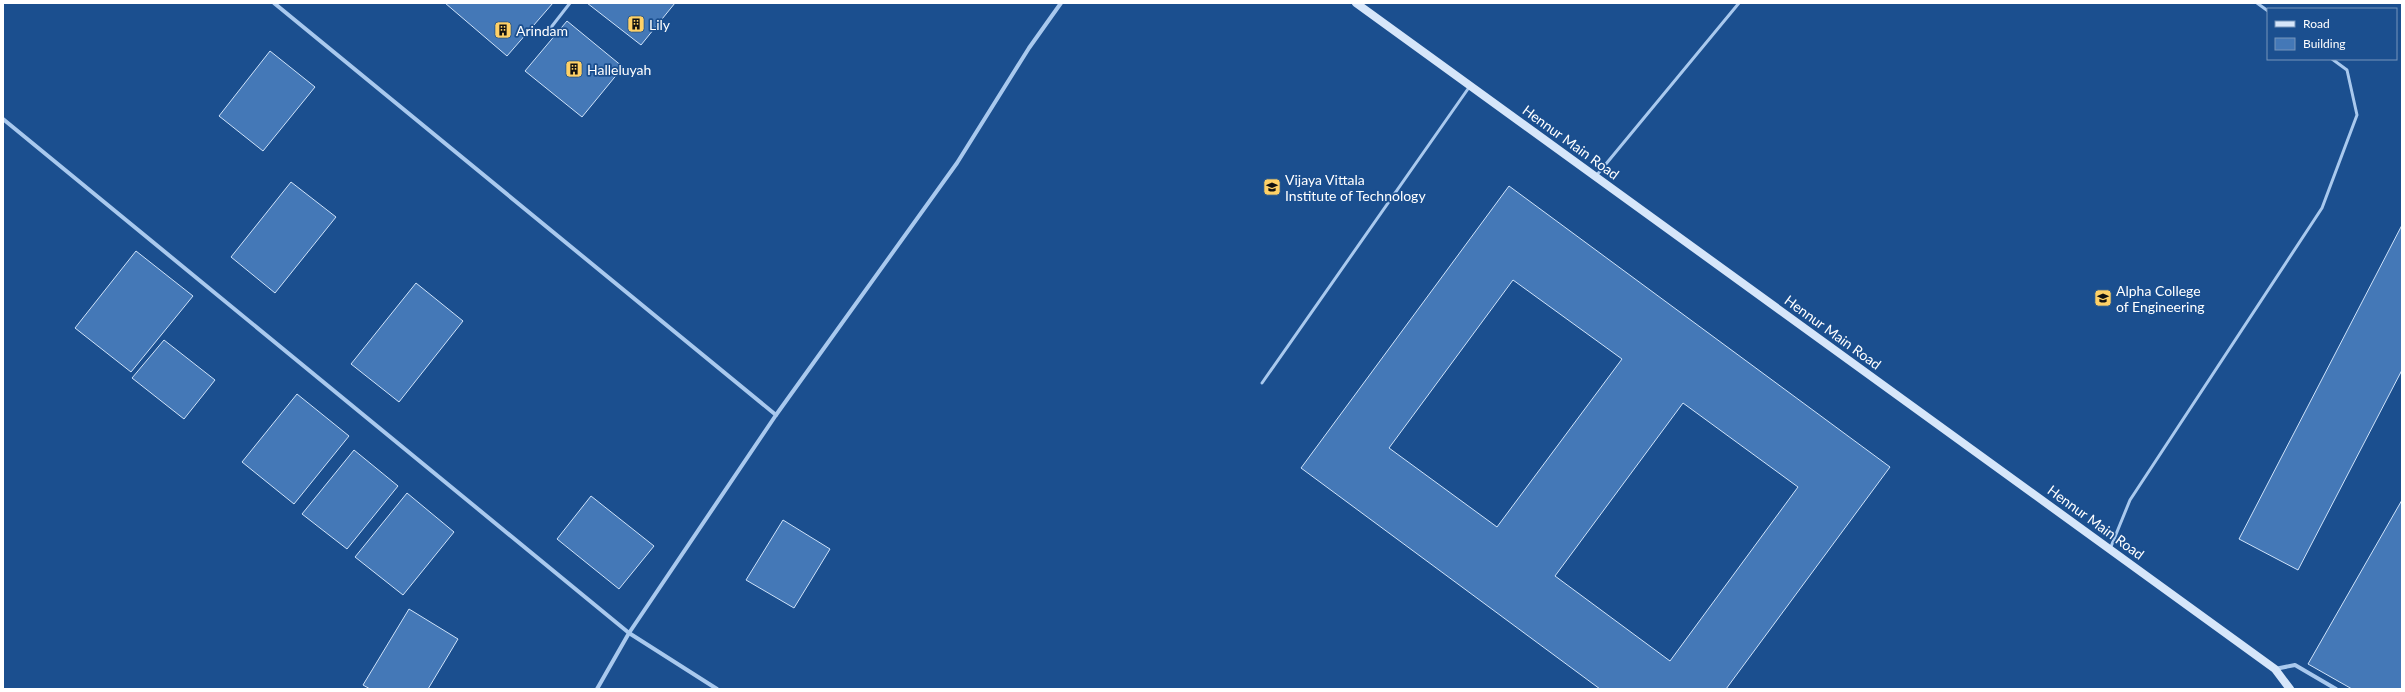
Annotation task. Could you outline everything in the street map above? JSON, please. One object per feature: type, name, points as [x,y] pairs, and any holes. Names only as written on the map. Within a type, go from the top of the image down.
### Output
[{"type":"main road","name":"Hennur Main Road","points":[[1356,3],[2275,669],[2290,689]]},
{"type":"street","points":[[274,3],[776,415]]},
{"type":"street","points":[[597,689],[629,633],[776,415],[957,163],[1029,48],[1061,3]]},
{"type":"street","points":[[3,119],[629,633],[717,689]]},
{"type":"street","points":[[2275,669],[2295,666],[2336,689]]},
{"type":"lane","points":[[549,30],[570,3]]},
{"type":"lane","points":[[1596,177],[1739,3]]},
{"type":"lane","points":[[2257,3],[2267,10]]},
{"type":"lane","points":[[2110,549],[2130,500],[2322,208],[2357,115],[2347,70],[2333,60]]},
{"type":"lane","points":[[1262,383],[1470,86]]},
{"type":"building","name":"Arindam","points":[[445,3],[553,3],[507,56]]},
{"type":"building","name":"Lily","points":[[587,3],[675,3],[641,45]]},
{"type":"building","name":"Halleluyah","points":[[567,21],[623,67],[582,117],[525,71]]},
{"type":"building","points":[[270,51],[315,87],[263,151],[219,116]]},
{"type":"building","points":[[291,182],[336,217],[275,293],[231,257]]},
{"type":"building","points":[[1509,186],[1890,467],[1726,689],[1600,689],[1301,468]],"holes":[[[1513,280],[1622,359],[1497,527],[1389,448]],[[1683,403],[1798,487],[1670,661],[1555,576]]]},
{"type":"building","points":[[2402,225],[2402,370],[2298,570],[2239,539]]},
{"type":"building","points":[[136,251],[193,296],[131,372],[75,328]]},
{"type":"building","points":[[416,283],[463,321],[399,402],[351,364]]},
{"type":"building","points":[[164,340],[215,380],[184,419],[132,378]]},
{"type":"building","points":[[297,394],[349,436],[294,504],[242,462]]},
{"type":"building","points":[[354,450],[398,486],[347,549],[302,514]]},
{"type":"building","points":[[407,493],[454,532],[403,595],[355,557]]},
{"type":"building","points":[[591,496],[654,546],[619,589],[557,539]]},
{"type":"building","points":[[2402,500],[2402,689],[2352,689],[2308,664]]},
{"type":"building","points":[[783,520],[830,549],[794,608],[746,580]]},
{"type":"building","points":[[409,609],[458,639],[428,689],[370,689],[363,685]]},
{"type":"place","name":"Lily","points":[[636,24]]},
{"type":"place","name":"Arindam","points":[[503,30]]},
{"type":"place","name":"Halleluyah","points":[[574,69]]},
{"type":"place","name":"Vijaya Vittala Institute of Technology","points":[[1272,187]]},
{"type":"place","name":"Alpha College of Engineering","points":[[2103,298]]}]
